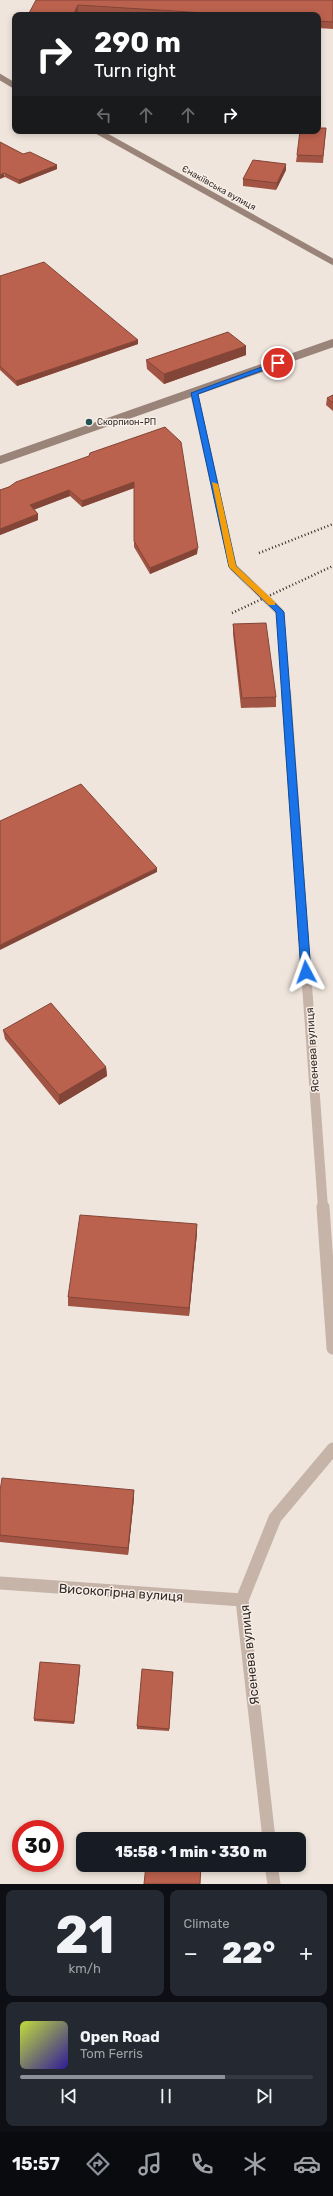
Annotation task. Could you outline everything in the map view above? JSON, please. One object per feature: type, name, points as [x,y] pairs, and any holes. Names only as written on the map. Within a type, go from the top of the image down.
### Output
[{"type":"street","points":[[0,77],[12,84]]},
{"type":"street","name":"Єнакіївська вулиця","points":[[102,134],[333,262]]},
{"type":"street","points":[[0,460],[333,343]]},
{"type":"street","name":"Ясенева вулиця","points":[[194,393],[233,567],[280,612],[333,1348]]},
{"type":"street","name":"Ясенева вулиця","points":[[267,1832],[242,1600],[275,1518],[333,1449]]},
{"type":"street","name":"Високогірна вулиця","points":[[0,1583],[242,1600]]},
{"type":"street","points":[[272,1872],[274,1884]]},
{"type":"building","points":[[36,0],[333,0],[333,22],[321,21],[321,12],[189,12],[78,5],[74,12],[30,12]]},
{"type":"building","points":[[321,128],[326,128],[323,156],[297,155],[300,134],[321,134]]},
{"type":"building","points":[[0,142],[23,154],[30,152],[57,165],[19,180],[4,173],[0,175]]},
{"type":"building","points":[[253,160],[286,164],[277,183],[243,179]]},
{"type":"building","points":[[44,262],[138,340],[16,381],[0,366],[0,276]]},
{"type":"building","points":[[228,332],[246,346],[164,374],[146,360]]},
{"type":"building","points":[[333,395],[333,403],[327,398]]},
{"type":"building","points":[[165,427],[181,442],[198,548],[150,568],[134,541],[134,482],[82,501],[69,490],[30,505],[38,514],[0,529],[0,490],[9,487],[16,482],[89,456],[90,453]]},
{"type":"building","points":[[266,623],[276,697],[242,698],[233,624]]},
{"type":"building","points":[[81,784],[157,868],[0,945],[0,821]]},
{"type":"building","points":[[51,1003],[106,1067],[59,1095],[3,1030]]},
{"type":"building","points":[[80,1215],[197,1224],[189,1308],[68,1297]]},
{"type":"building","points":[[2,1478],[134,1490],[128,1548],[0,1535],[0,1491]]},
{"type":"building","points":[[40,1662],[80,1665],[74,1722],[34,1719]]},
{"type":"building","points":[[142,1669],[173,1672],[169,1729],[137,1726]]},
{"type":"building","points":[[145,1872],[201,1872],[200,1884],[144,1884]]},
{"type":"railway","points":[[259,553],[333,524]]},
{"type":"railway","points":[[232,613],[333,566]]},
{"type":"slow traffic","points":[[214,484],[233,567],[272,603]]},
{"type":"place","name":"Скорпион-РП","points":[[89,422]]},
{"type":"route","points":[[278,363],[194,393],[233,567],[280,612],[306,972]]}]
